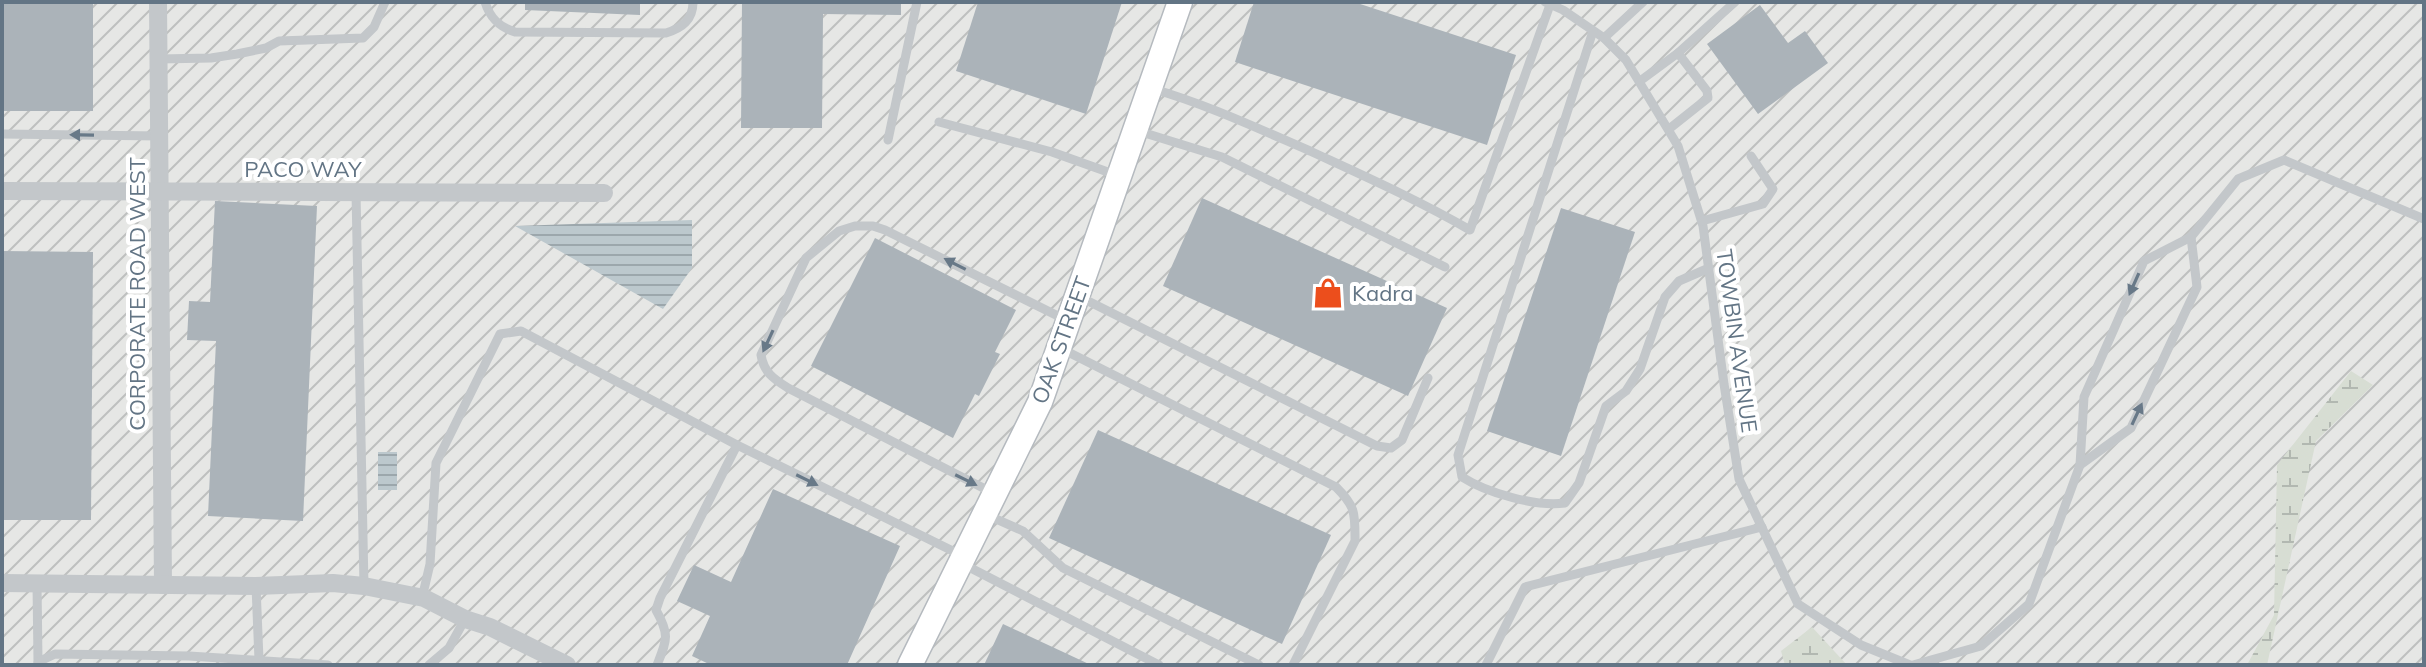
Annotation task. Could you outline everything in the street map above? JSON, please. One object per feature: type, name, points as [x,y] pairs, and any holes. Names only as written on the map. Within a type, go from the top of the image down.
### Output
[{"type":"street","name":"CORPORATE ROAD WEST","points":[[158,2],[163,585]]},
{"type":"street","name":"OAK STREET","points":[[910,665],[1040,402],[1180,2]]},
{"type":"street","name":"PACO WAY","points":[[2,191],[604,193]]},
{"type":"street","points":[[2,583],[256,586],[333,583],[364,586],[422,598],[567,665]]},
{"type":"lane","points":[[159,59],[211,58],[266,48],[279,41],[363,38],[374,27],[385,2]]},
{"type":"lane","points":[[485,2],[494,20],[504,29],[515,32],[666,33],[687,22],[693,12],[693,2]]},
{"type":"lane","points":[[888,140],[917,2]]},
{"type":"lane","points":[[1604,38],[1643,2]]},
{"type":"lane","points":[[1640,81],[1678,53],[1735,2]]},
{"type":"lane","points":[[1150,88],[1186,98],[1250,124],[1420,201],[1470,230],[1549,3]]},
{"type":"lane","name":"TOWBIN AVENUE","points":[[1549,3],[1604,38],[1626,60],[1678,146],[1702,221],[1739,479],[1798,604],[1861,645],[1911,665]]},
{"type":"lane","points":[[1593,31],[1458,455],[1462,477],[1478,487],[1549,506],[1565,503],[1579,483],[1606,406],[1626,391],[1640,369],[1665,297],[1679,281],[1709,268]]},
{"type":"lane","points":[[1669,129],[1708,98],[1707,91],[1678,53]]},
{"type":"lane","points":[[939,122],[1052,152],[1119,176]]},
{"type":"lane","points":[[1135,130],[1222,157],[1445,267]]},
{"type":"lane","points":[[2,134],[160,136]]},
{"type":"lane","points":[[1702,221],[1763,204],[1773,189],[1751,156]]},
{"type":"lane","points":[[1911,665],[1981,646],[2029,604],[2080,465],[2084,397],[2144,261],[2191,237],[2238,179],[2284,160],[2424,219]]},
{"type":"lane","points":[[356,193],[364,586]]},
{"type":"lane","points":[[1068,321],[885,230],[855,226],[839,231],[806,258],[761,355],[763,366],[771,376],[788,388],[990,504],[1063,568],[1259,665]]},
{"type":"lane","points":[[2080,465],[2131,428],[2197,287],[2191,237]]},
{"type":"lane","points":[[1077,296],[1377,446],[1391,448],[1402,440],[1428,378]]},
{"type":"lane","points":[[422,598],[430,564],[436,463],[500,334],[521,331],[1159,665]]},
{"type":"lane","points":[[1059,347],[1336,487],[1351,501],[1355,541],[1293,665]]},
{"type":"lane","points":[[657,665],[667,640],[665,626],[656,610],[660,598],[737,445]]},
{"type":"lane","points":[[1486,665],[1525,587],[1762,527]]},
{"type":"lane","points":[[37,583],[38,663],[55,654],[110,660],[259,660],[328,665]]},
{"type":"lane","points":[[256,586],[259,660]]},
{"type":"lane","points":[[429,665],[449,648],[465,619]]},
{"type":"shaded area","points":[[2,2],[2424,2],[2424,665],[2,665]]},
{"type":"shaded area","points":[[692,220],[692,268],[663,309],[515,226]]},
{"type":"shaded area","points":[[378,452],[397,452],[397,490],[378,490]]},
{"type":"green space","points":[[2351,371],[2373,385],[2316,441],[2267,665],[2247,665],[2274,615],[2277,465]]},
{"type":"green space","points":[[1812,627],[1847,665],[1785,665],[1781,651]]},
{"type":"building","points":[[2,2],[93,2],[93,111],[2,111]]},
{"type":"building","points":[[525,2],[640,2],[640,15],[525,10]]},
{"type":"building","points":[[742,2],[901,2],[901,15],[823,14],[822,128],[741,128]]},
{"type":"building","points":[[978,2],[1122,2],[1086,114],[956,71]]},
{"type":"building","points":[[1254,2],[1354,2],[1516,55],[1487,145],[1235,62]]},
{"type":"building","points":[[1760,5],[1788,43],[1805,31],[1828,63],[1758,114],[1707,44]]},
{"type":"building","points":[[1202,198],[1447,308],[1408,396],[1163,286]]},
{"type":"building","points":[[215,201],[317,206],[303,521],[208,516],[216,341],[187,340],[189,301],[210,302]]},
{"type":"building","points":[[1561,208],[1635,232],[1561,456],[1487,431]]},
{"type":"building","points":[[875,238],[1016,310],[995,352],[1000,354],[953,438],[811,366]]},
{"type":"building","points":[[2,251],[93,252],[91,520],[2,520]]},
{"type":"building","points":[[1098,430],[1331,535],[1282,644],[1049,538]]},
{"type":"building","points":[[773,489],[900,546],[847,665],[711,665],[692,656],[710,616],[677,601],[694,565],[731,582]]},
{"type":"building","points":[[1003,624],[1091,665],[984,665]]},
{"type":"place","name":"Kadra","points":[[1328,293]]}]
